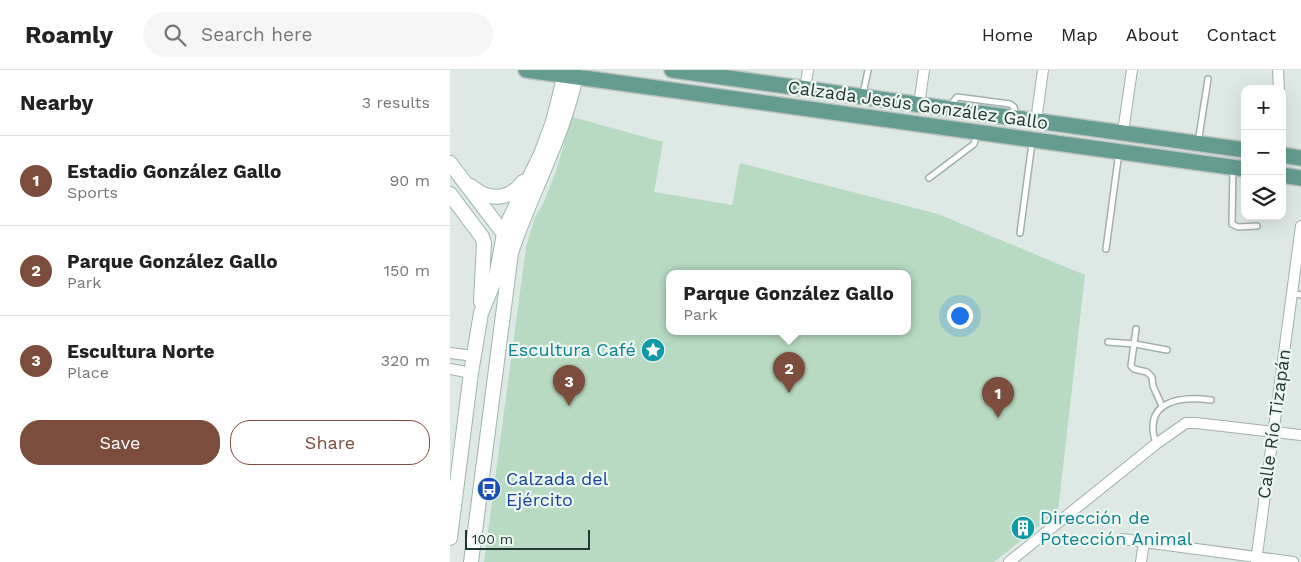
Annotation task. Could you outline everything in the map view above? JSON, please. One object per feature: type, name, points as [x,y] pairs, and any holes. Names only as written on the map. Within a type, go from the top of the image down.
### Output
[{"type":"main road","name":"Calzada Jesús González Gallo","points":[[526,70],[571,73],[1239,168]]},
{"type":"main road","name":"Calzada Jesús González Gallo","points":[[684,71],[1241,149]]},
{"type":"main road","points":[[481,313],[496,277],[504,234],[517,200],[533,169],[553,122],[571,73]]},
{"type":"main road","points":[[471,562],[511,253],[526,211],[559,136],[571,73]]},
{"type":"main road","points":[[1125,132],[1170,159]]},
{"type":"main road","points":[[1286,156],[1301,158]]},
{"type":"main road","points":[[452,165],[472,188],[490,196],[507,196],[514,192],[533,169]]},
{"type":"main road","points":[[452,165],[504,234],[511,253]]},
{"type":"main road","points":[[1286,176],[1301,178]]},
{"type":"main road","points":[[450,194],[456,211],[482,237],[484,243],[481,313],[471,373],[450,536]]},
{"type":"street","points":[[805,89],[808,70]]},
{"type":"street","points":[[919,105],[924,70]]},
{"type":"street","points":[[1036,121],[1043,70]]},
{"type":"street","points":[[1125,132],[1132,70]]},
{"type":"street","points":[[1278,70],[1279,85]]},
{"type":"street","name":"Calle Río Tizapán","points":[[1256,560],[1273,431],[1297,294],[1301,226]]},
{"type":"street","points":[[450,354],[474,356]]},
{"type":"street","points":[[450,369],[471,373]]},
{"type":"street","points":[[1009,562],[1156,444],[1186,423],[1191,422],[1301,435]]},
{"type":"street","points":[[1122,539],[1256,560],[1293,562]]},
{"type":"street","points":[[1141,562],[1144,542]]},
{"type":"lane","points":[[863,97],[868,70]]},
{"type":"lane","points":[[1198,143],[1208,79]]},
{"type":"lane","points":[[929,178],[974,144],[979,132]]},
{"type":"lane","points":[[1020,233],[1032,140]]},
{"type":"lane","points":[[1106,249],[1119,152]]},
{"type":"lane","points":[[1239,168],[1232,224],[1238,227],[1257,226]]},
{"type":"lane","points":[[1136,329],[1131,366],[1134,369],[1147,372],[1152,377],[1153,386],[1162,406]]},
{"type":"lane","points":[[1108,342],[1135,344],[1166,350]]},
{"type":"lane","points":[[1156,444],[1153,436],[1153,423],[1162,406],[1190,398],[1211,400]]},
{"type":"green space","points":[[572,117],[663,142],[654,192],[732,205],[740,163],[938,214],[1085,275],[1058,511],[994,562],[484,562],[526,247],[535,217],[543,204],[555,174]]},
{"type":"place","name":"Escultura Café","points":[[653,350]]},
{"type":"place","name":"Parque González Gallo","points":[[789,393]]},
{"type":"place","name":"Escultura Norte","points":[[569,406]]},
{"type":"place","name":"Estadio González Gallo","points":[[998,418]]},
{"type":"place","name":"Calzada del Ejército","points":[[489,489]]},
{"type":"place","name":"Dirección de Potección Animal","points":[[1023,528]]}]
